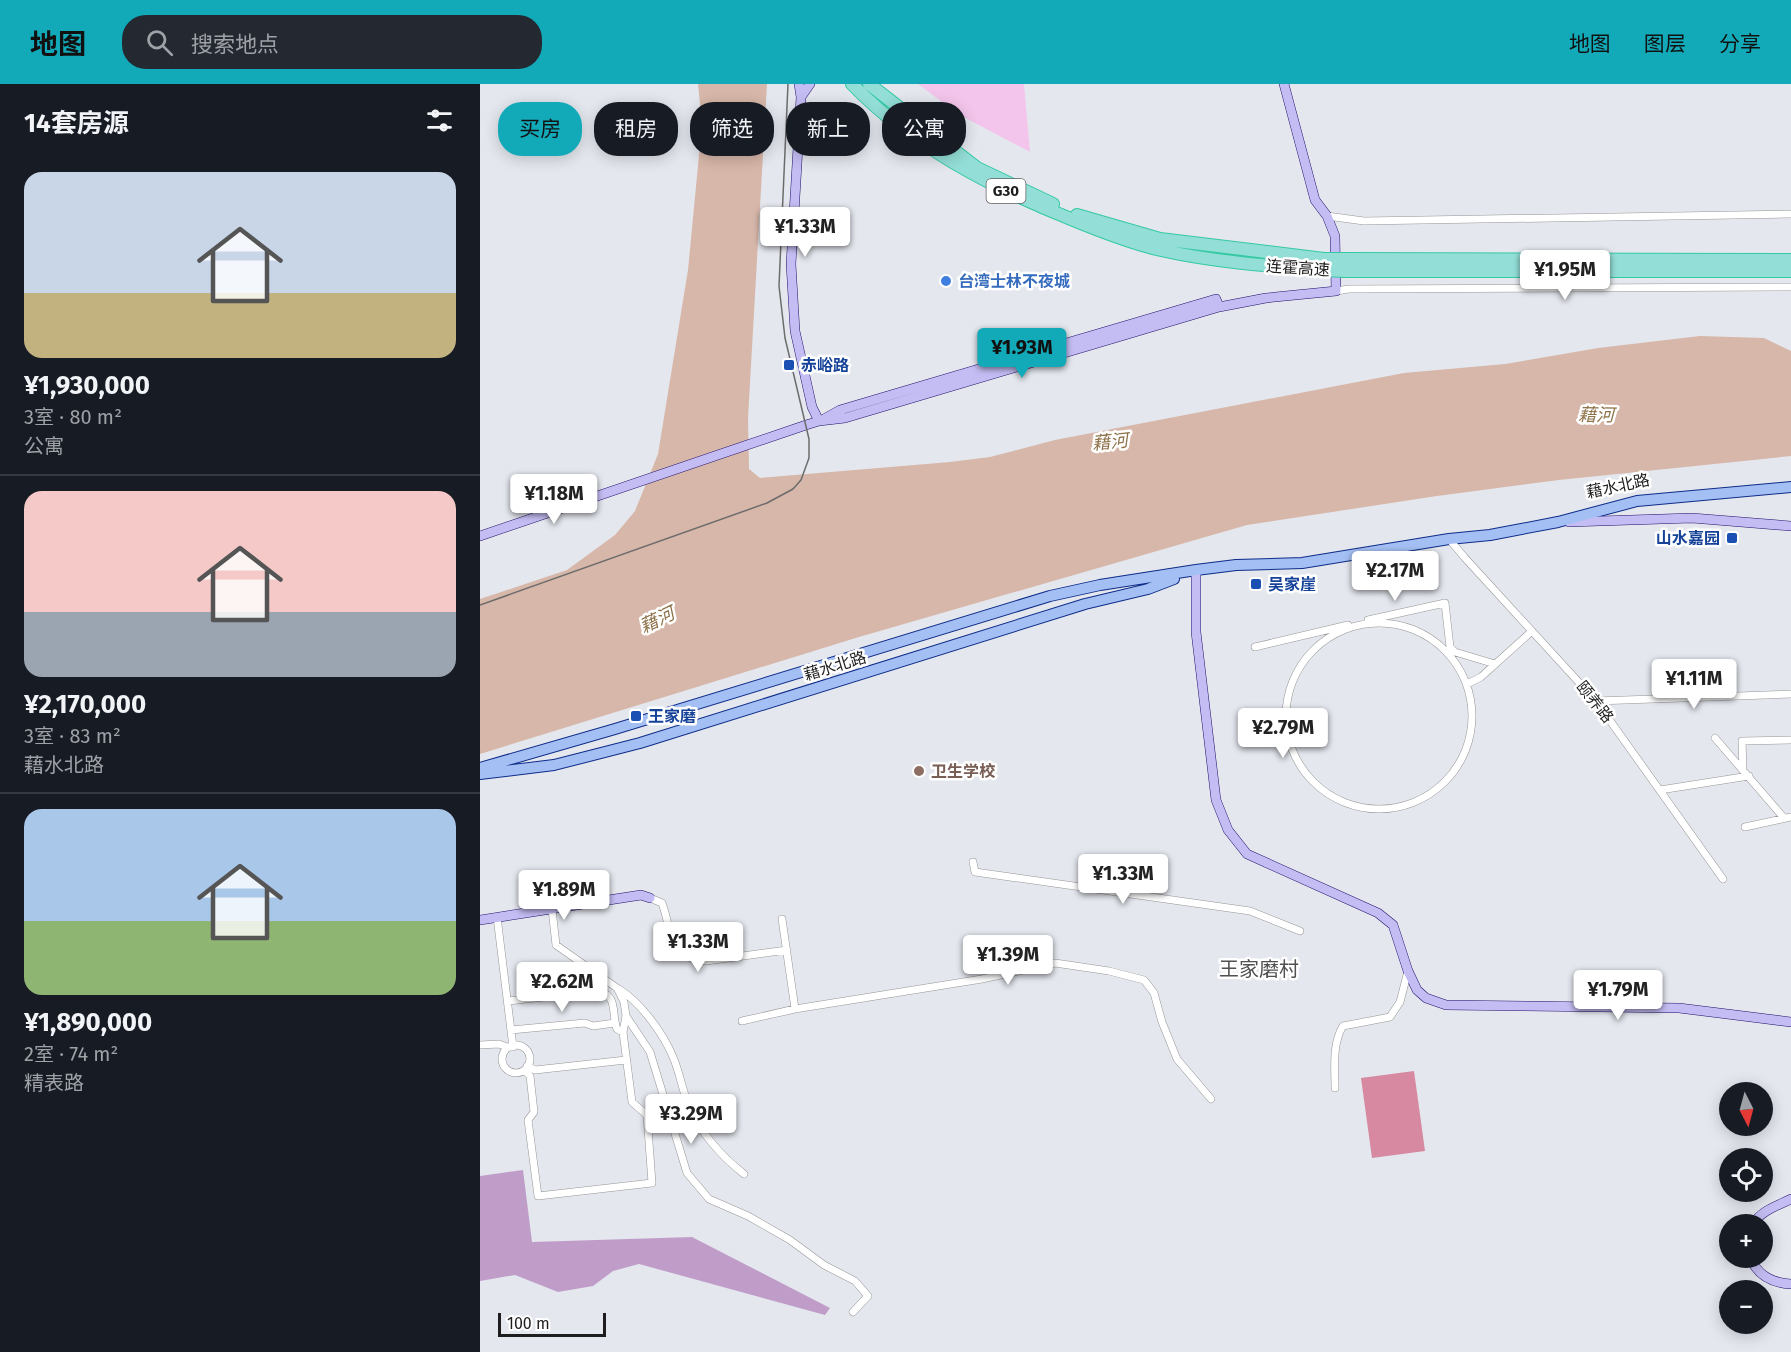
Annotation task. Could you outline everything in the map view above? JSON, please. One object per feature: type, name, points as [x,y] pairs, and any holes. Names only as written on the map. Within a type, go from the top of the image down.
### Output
[{"type":"highway","name":"连霍高速","points":[[852,84],[913,136],[976,176],[1023,200],[1101,232],[1161,244],[1345,265],[1791,271]]},
{"type":"highway","name":"连霍高速","points":[[871,86],[978,168],[1073,214],[1161,244]]},
{"type":"highway","name":"连霍高速","points":[[1345,265],[1791,260]]},
{"type":"main road","points":[[799,84],[801,97],[792,275],[795,331],[812,407],[819,421]]},
{"type":"main road","points":[[801,97],[810,84]]},
{"type":"main road","points":[[480,536],[819,421],[840,410],[1216,299],[1219,307],[1266,298],[1336,291],[1335,237],[1327,216],[1315,200],[1284,84]]},
{"type":"main road","name":"藉水北路","points":[[1490,535],[1637,494],[1791,482]]},
{"type":"main road","name":"藉水北路","points":[[480,768],[1050,596],[1100,585],[1236,565],[1302,563],[1449,539],[1490,535],[1558,522],[1637,501],[1791,487]]},
{"type":"main road","points":[[1558,522],[1692,518],[1791,526]]},
{"type":"main road","points":[[1196,570],[1196,632],[1216,801],[1228,830],[1247,854],[1378,913],[1394,925],[1408,971],[1417,990],[1426,998],[1446,1005],[1679,1008],[1791,1022]]},
{"type":"main road","name":"藉水北路","points":[[480,774],[554,765],[640,743],[1085,604],[1148,589],[1196,570]]},
{"type":"main road","points":[[480,920],[641,895],[650,898]]},
{"type":"main road","points":[[1761,1214],[1791,1199]]},
{"type":"main road","points":[[1756,1268],[1762,1275],[1773,1281],[1791,1284]]},
{"type":"street","points":[[1327,216],[1364,220],[1791,214]]},
{"type":"street","points":[[1336,291],[1349,289],[1791,287]]},
{"type":"street","name":"颐养路","points":[[1449,539],[1596,701],[1723,879]]},
{"type":"street","points":[[1256,647],[1445,603],[1450,647],[1455,652],[1495,664]]},
{"type":"street","points":[[1376,623],[1396,625],[1416,631],[1433,640],[1448,654],[1467,684],[1473,718],[1470,738],[1463,757],[1446,782],[1430,794],[1412,803],[1392,808],[1372,809],[1343,802],[1325,792],[1310,779],[1298,763],[1290,744],[1286,715],[1288,694],[1295,676],[1320,644],[1346,629],[1376,623]]},
{"type":"street","points":[[1467,684],[1481,677],[1532,631]]},
{"type":"street","points":[[1596,701],[1791,694]]},
{"type":"street","points":[[1715,738],[1787,817],[1745,827]]},
{"type":"street","points":[[1743,770],[1742,741],[1791,740]]},
{"type":"street","points":[[1660,790],[1749,776]]},
{"type":"street","points":[[973,862],[975,872],[1250,911],[1300,931]]},
{"type":"street","points":[[650,898],[662,903],[669,921],[672,944],[682,954],[695,960],[706,961],[787,950]]},
{"type":"street","points":[[552,909],[556,945],[636,1001],[654,1024],[673,1056],[688,1105],[702,1130],[728,1161],[744,1174]]},
{"type":"street","points":[[497,917],[511,1030],[510,1047],[501,1061],[510,1073],[526,1069],[535,1070],[626,1060]]},
{"type":"street","points":[[782,920],[795,1009]]},
{"type":"street","points":[[742,1021],[795,1009],[982,979],[1055,963],[1108,970],[1144,980],[1154,993],[1176,1059],[1211,1099]]},
{"type":"street","points":[[1335,1088],[1337,1036],[1343,1026],[1390,1017],[1400,1002],[1408,971]]},
{"type":"street","points":[[526,1069],[530,1076],[534,1112],[528,1120],[538,1197],[651,1183],[647,1115],[632,1102],[623,1032],[626,1016],[624,1002],[617,988]]},
{"type":"street","points":[[507,1000],[598,991],[612,1000],[617,1029],[623,1032]]},
{"type":"street","points":[[626,1016],[650,1052],[687,1173],[709,1199],[748,1216],[790,1240],[824,1265],[855,1281],[868,1296],[853,1312]]},
{"type":"street","points":[[511,1030],[585,1023],[593,1026],[615,1023]]},
{"type":"street","points":[[480,1045],[522,1046],[531,1057],[526,1069]]},
{"type":"shaded area","points":[[918,84],[1024,84],[1030,152],[966,118],[966,102],[942,102]]},
{"type":"shaded area","points":[[1414,1071],[1425,1151],[1372,1158],[1361,1078]]},
{"type":"shaded area","points":[[523,1170],[532,1242],[692,1237],[830,1308],[825,1315],[639,1264],[613,1271],[593,1286],[558,1292],[515,1275],[480,1281],[480,1176]]},
{"type":"water","points":[[698,84],[767,84],[766,102],[700,102]]},
{"type":"water","name":"藉河","points":[[699,156],[763,156],[748,418],[749,469],[760,478],[990,457],[1055,440],[1404,373],[1505,364],[1598,348],[1700,336],[1764,338],[1791,351],[1791,456],[1559,480],[1247,525],[859,637],[480,754],[480,599],[567,570],[615,535],[635,511],[658,454],[688,270]]},
{"type":"tram line","points":[[480,605],[767,503],[793,489],[801,480],[809,458],[809,439],[785,338],[779,286],[788,84]]},
{"type":"place","name":"台湾士林不夜城","points":[[946,281]]},
{"type":"place","name":"赤峪路","points":[[789,365]]},
{"type":"place","name":"山水嘉园","points":[[1732,538]]},
{"type":"place","name":"吴家崖","points":[[1256,584]]},
{"type":"place","name":"王家磨","points":[[636,716]]},
{"type":"place","name":"卫生学校","points":[[919,771]]},
{"type":"district","name":"王家磨村","points":[[1259,969]]}]
